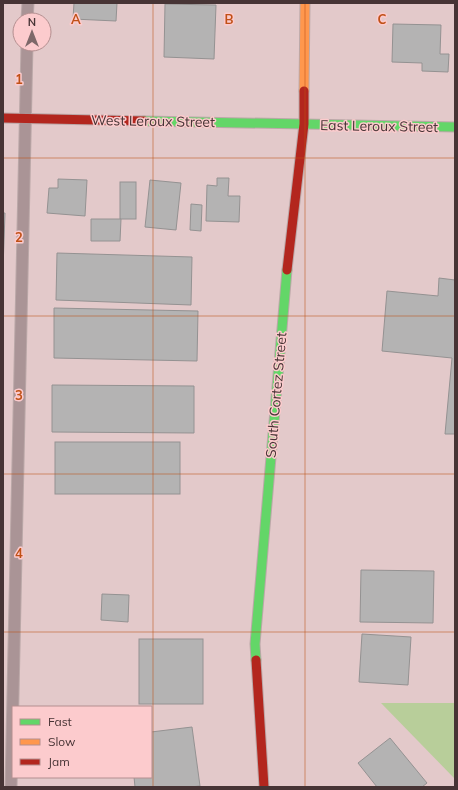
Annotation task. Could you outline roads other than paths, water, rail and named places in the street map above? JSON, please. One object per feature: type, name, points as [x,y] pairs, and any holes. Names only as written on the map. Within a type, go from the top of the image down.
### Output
[{"type":"street","name":"South Cortez Street","points":[[264,787],[255,644],[287,267],[304,124],[305,3]]},
{"type":"street","name":"West Leroux Street","points":[[3,118],[304,124]]},
{"type":"street","name":"East Leroux Street","points":[[304,124],[455,127]]},
{"type":"lane","points":[[13,706],[27,52]]},
{"type":"lane","points":[[11,787],[12,742]]}]
